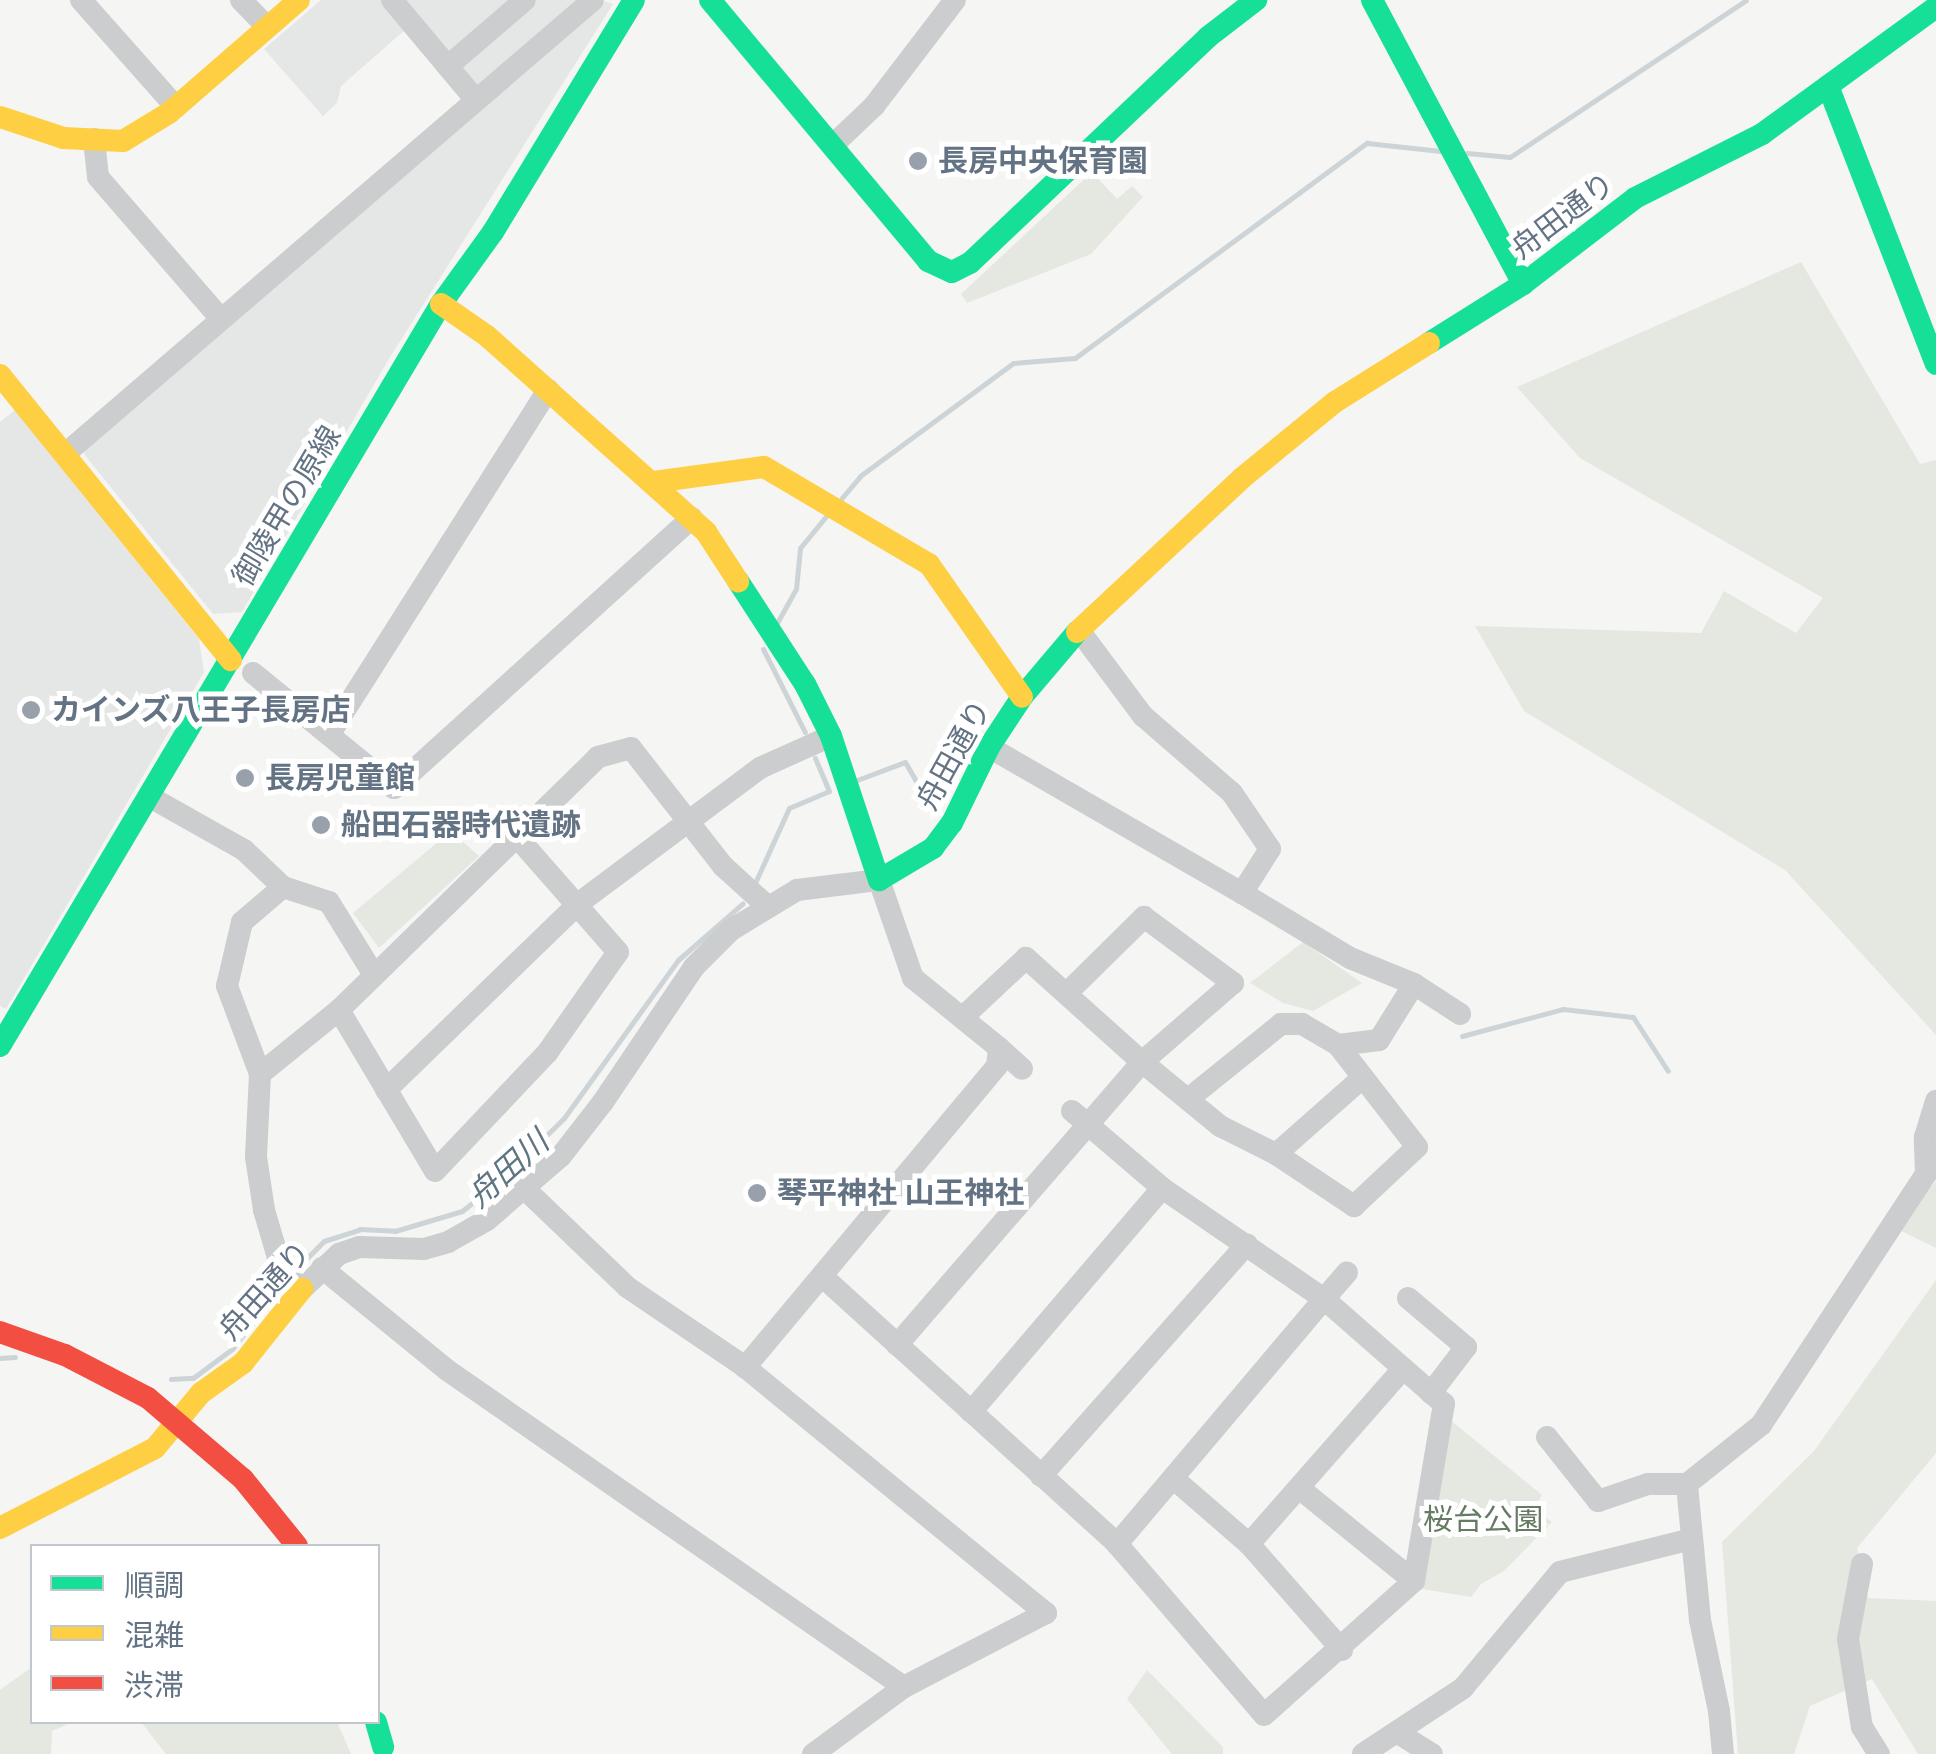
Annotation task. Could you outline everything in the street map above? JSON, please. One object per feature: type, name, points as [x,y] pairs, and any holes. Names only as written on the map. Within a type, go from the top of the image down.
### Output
[{"type":"street","points":[[81,0],[176,107]]},
{"type":"street","points":[[240,0],[267,27]]},
{"type":"street","points":[[0,116],[64,138],[123,141],[176,107],[299,0]]},
{"type":"street","points":[[392,0],[475,99]]},
{"type":"street","points":[[448,66],[525,0]]},
{"type":"street","points":[[66,454],[593,0]]},
{"type":"street","name":"御陵甲の原線","points":[[0,1046],[441,304],[493,232],[634,0]]},
{"type":"street","points":[[710,0],[928,261],[952,272],[970,263],[1208,36],[1256,0]]},
{"type":"street","points":[[834,144],[874,106],[955,0]]},
{"type":"street","points":[[1372,0],[1522,284]]},
{"type":"street","name":"舟田通り","points":[[1,1526],[155,1448],[201,1392],[243,1363],[294,1282],[339,1254],[359,1248],[424,1249],[448,1242],[526,1190],[588,1124],[694,967],[731,930],[798,890],[879,880],[933,848],[952,823],[988,746],[1022,697],[1079,630],[1242,478],[1335,402],[1522,284],[1634,198],[1727,155],[1936,7]]},
{"type":"street","points":[[1828,86],[1936,364]]},
{"type":"street","points":[[94,139],[98,178],[220,318]]},
{"type":"street","points":[[441,304],[548,390],[706,532],[805,684],[831,736],[913,978],[1022,1069]]},
{"type":"street","points":[[0,375],[231,660]]},
{"type":"street","points":[[329,735],[548,390]]},
{"type":"street","points":[[654,482],[764,466],[930,564],[1022,697]]},
{"type":"street","points":[[253,673],[394,788],[692,518]]},
{"type":"street","points":[[1079,630],[1143,716],[1232,793],[1270,850],[1242,893]]},
{"type":"street","points":[[386,1090],[578,903],[760,768],[831,736]]},
{"type":"street","points":[[988,746],[1350,958],[1414,984],[1460,1014]]},
{"type":"street","points":[[260,1074],[339,1010],[598,757],[631,748],[686,822],[767,906]]},
{"type":"street","points":[[150,797],[244,850],[284,887],[328,902],[374,975]]},
{"type":"street","points":[[339,1010],[435,1172],[547,1054],[618,952],[516,836]]},
{"type":"street","points":[[284,887],[242,922],[227,986],[260,1074],[256,1157],[264,1210],[294,1282]]},
{"type":"street","points":[[897,1345],[1080,1118],[1233,983],[1144,917],[1068,992]]},
{"type":"street","points":[[963,1017],[1026,958],[1142,1062],[1220,1126],[1276,1154],[1354,1206],[1417,1147],[1338,1046],[1302,1024],[1281,1024],[1188,1099]]},
{"type":"street","points":[[1338,1046],[1379,1040],[1414,984]]},
{"type":"street","points":[[745,1367],[997,1066],[998,1048]]},
{"type":"street","points":[[1276,1154],[1361,1079]]},
{"type":"street","points":[[1547,1436],[1598,1501],[1648,1484],[1687,1484],[1761,1425],[1926,1174],[1925,1138],[1936,1101]]},
{"type":"street","points":[[822,1278],[1117,1544],[1264,1715],[1342,1650],[1414,1581],[1444,1404],[1324,1300],[1162,1188],[1080,1118]]},
{"type":"street","points":[[971,1412],[1162,1188]]},
{"type":"street","points":[[526,1190],[627,1287],[745,1367],[1046,1613],[904,1687],[813,1754]]},
{"type":"street","points":[[1041,1476],[1247,1244]]},
{"type":"street","points":[[322,1268],[447,1370],[904,1687]]},
{"type":"street","points":[[1117,1544],[1347,1274]]},
{"type":"street","points":[[1408,1298],[1466,1347],[1431,1394]]},
{"type":"street","points":[[0,1332],[107,1374],[177,1421],[243,1478],[295,1544]]},
{"type":"street","points":[[1249,1544],[1403,1369]]},
{"type":"street","points":[[1174,1478],[1249,1544],[1342,1650]]},
{"type":"street","points":[[1687,1484],[1722,1754]]},
{"type":"street","points":[[1299,1488],[1414,1581]]},
{"type":"street","points":[[1363,1754],[1464,1688],[1552,1578],[1612,1557],[1692,1539]]},
{"type":"street","points":[[1862,1564],[1848,1640],[1862,1726],[1879,1754]]},
{"type":"street","points":[[377,1724],[383,1747]]},
{"type":"street","points":[[1398,1733],[1432,1754]]},
{"type":"shaded area","points":[[321,0],[579,0],[478,85],[406,29],[341,86],[337,103],[323,116],[264,49]]},
{"type":"shaded area","points":[[600,0],[613,4],[387,362],[242,612],[213,614],[84,454],[91,437]]},
{"type":"shaded area","points":[[15,410],[199,639],[204,672],[6,1009],[0,1006],[0,422]]},
{"type":"green space","points":[[1092,172],[1117,199],[1132,186],[1143,197],[1091,254],[967,303],[961,294]]},
{"type":"green space","points":[[1801,262],[1920,464],[1936,460],[1936,1035],[1785,870],[1524,711],[1475,626],[1701,633],[1724,591],[1796,633],[1823,598],[1580,458],[1517,387]]},
{"type":"green space","points":[[451,831],[479,856],[379,948],[353,913]]},
{"type":"green space","points":[[1303,942],[1362,983],[1313,1011],[1283,1003],[1250,983]]},
{"type":"green space","points":[[1936,1181],[1936,1248],[1893,1227]]},
{"type":"green space","points":[[1936,1280],[1936,1453],[1857,1548],[1868,1598],[1936,1601],[1936,1754],[1918,1754],[1872,1679],[1810,1706],[1794,1754],[1738,1754],[1722,1542],[1814,1451]]},
{"type":"green space","name":"桜台公園","points":[[1448,1418],[1542,1495],[1533,1509],[1552,1522],[1504,1571],[1481,1584],[1471,1597],[1423,1589]]},
{"type":"green space","points":[[30,1668],[30,1724],[68,1724],[52,1731],[51,1754],[0,1754],[0,1690]]},
{"type":"green space","points":[[1147,1670],[1223,1747],[1223,1754],[1172,1754],[1127,1699]]},
{"type":"green space","points":[[143,1724],[338,1724],[351,1754],[166,1754]]},
{"type":"waterway","points":[[1467,153],[1510,157],[1746,0]]},
{"type":"waterway","points":[[841,499],[860,476],[1013,363],[1075,358],[1367,143],[1441,151]]},
{"type":"waterway","points":[[777,623],[796,589],[800,548],[827,515]]},
{"type":"waterway","points":[[763,649],[805,732]]},
{"type":"waterway","points":[[857,780],[905,762],[934,812],[971,744]]},
{"type":"waterway","points":[[755,883],[789,808],[829,791],[815,758]]},
{"type":"waterway","name":"舟田川","points":[[293,1272],[324,1241],[360,1229],[395,1231],[462,1211],[501,1180],[564,1118],[678,960],[743,903]]},
{"type":"waterway","points":[[1462,1036],[1563,1009],[1633,1017],[1668,1071]]},
{"type":"waterway","name":"舟田川","points":[[171,1379],[193,1378],[232,1349],[285,1281]]},
{"type":"waterway","name":"舟田川","points":[[0,1358],[15,1357]]},
{"type":"traffic: fast","points":[[0,1046],[441,304],[493,232],[634,0]]},
{"type":"traffic: fast","points":[[710,0],[928,261],[952,272],[970,263],[1208,37],[1256,0]]},
{"type":"traffic: fast","points":[[1372,0],[1523,284]]},
{"type":"traffic: fast","points":[[1429,343],[1523,284],[1635,198],[1762,134],[1936,7]]},
{"type":"traffic: fast","points":[[1828,86],[1936,364]]},
{"type":"traffic: fast","points":[[738,581],[805,684],[831,736],[879,880],[933,848],[952,823],[989,747],[1022,697],[1077,632]]},
{"type":"traffic: fast","points":[[377,1724],[383,1747]]},
{"type":"traffic: slow","points":[[0,117],[64,138],[123,141],[169,113],[299,0]]},
{"type":"traffic: slow","points":[[441,304],[487,336],[706,532],[738,581]]},
{"type":"traffic: slow","points":[[1077,632],[1242,478],[1335,402],[1429,343]]},
{"type":"traffic: slow","points":[[0,375],[231,660]]},
{"type":"traffic: slow","points":[[654,482],[764,467],[929,564],[1022,697]]},
{"type":"traffic: slow","points":[[0,1528],[155,1448],[201,1393],[243,1363],[302,1289]]},
{"type":"traffic: jam","points":[[0,1332],[65,1355],[148,1398],[243,1479],[295,1544]]},
{"type":"place","name":"長房中央保育園","points":[[918,161]]},
{"type":"place","name":"カインズ八王子長房店","points":[[31,710]]},
{"type":"place","name":"長房児童館","points":[[245,778]]},
{"type":"place","name":"船田石器時代遺跡","points":[[321,825]]},
{"type":"place","name":"琴平神社 山王神社","points":[[757,1193]]}]
